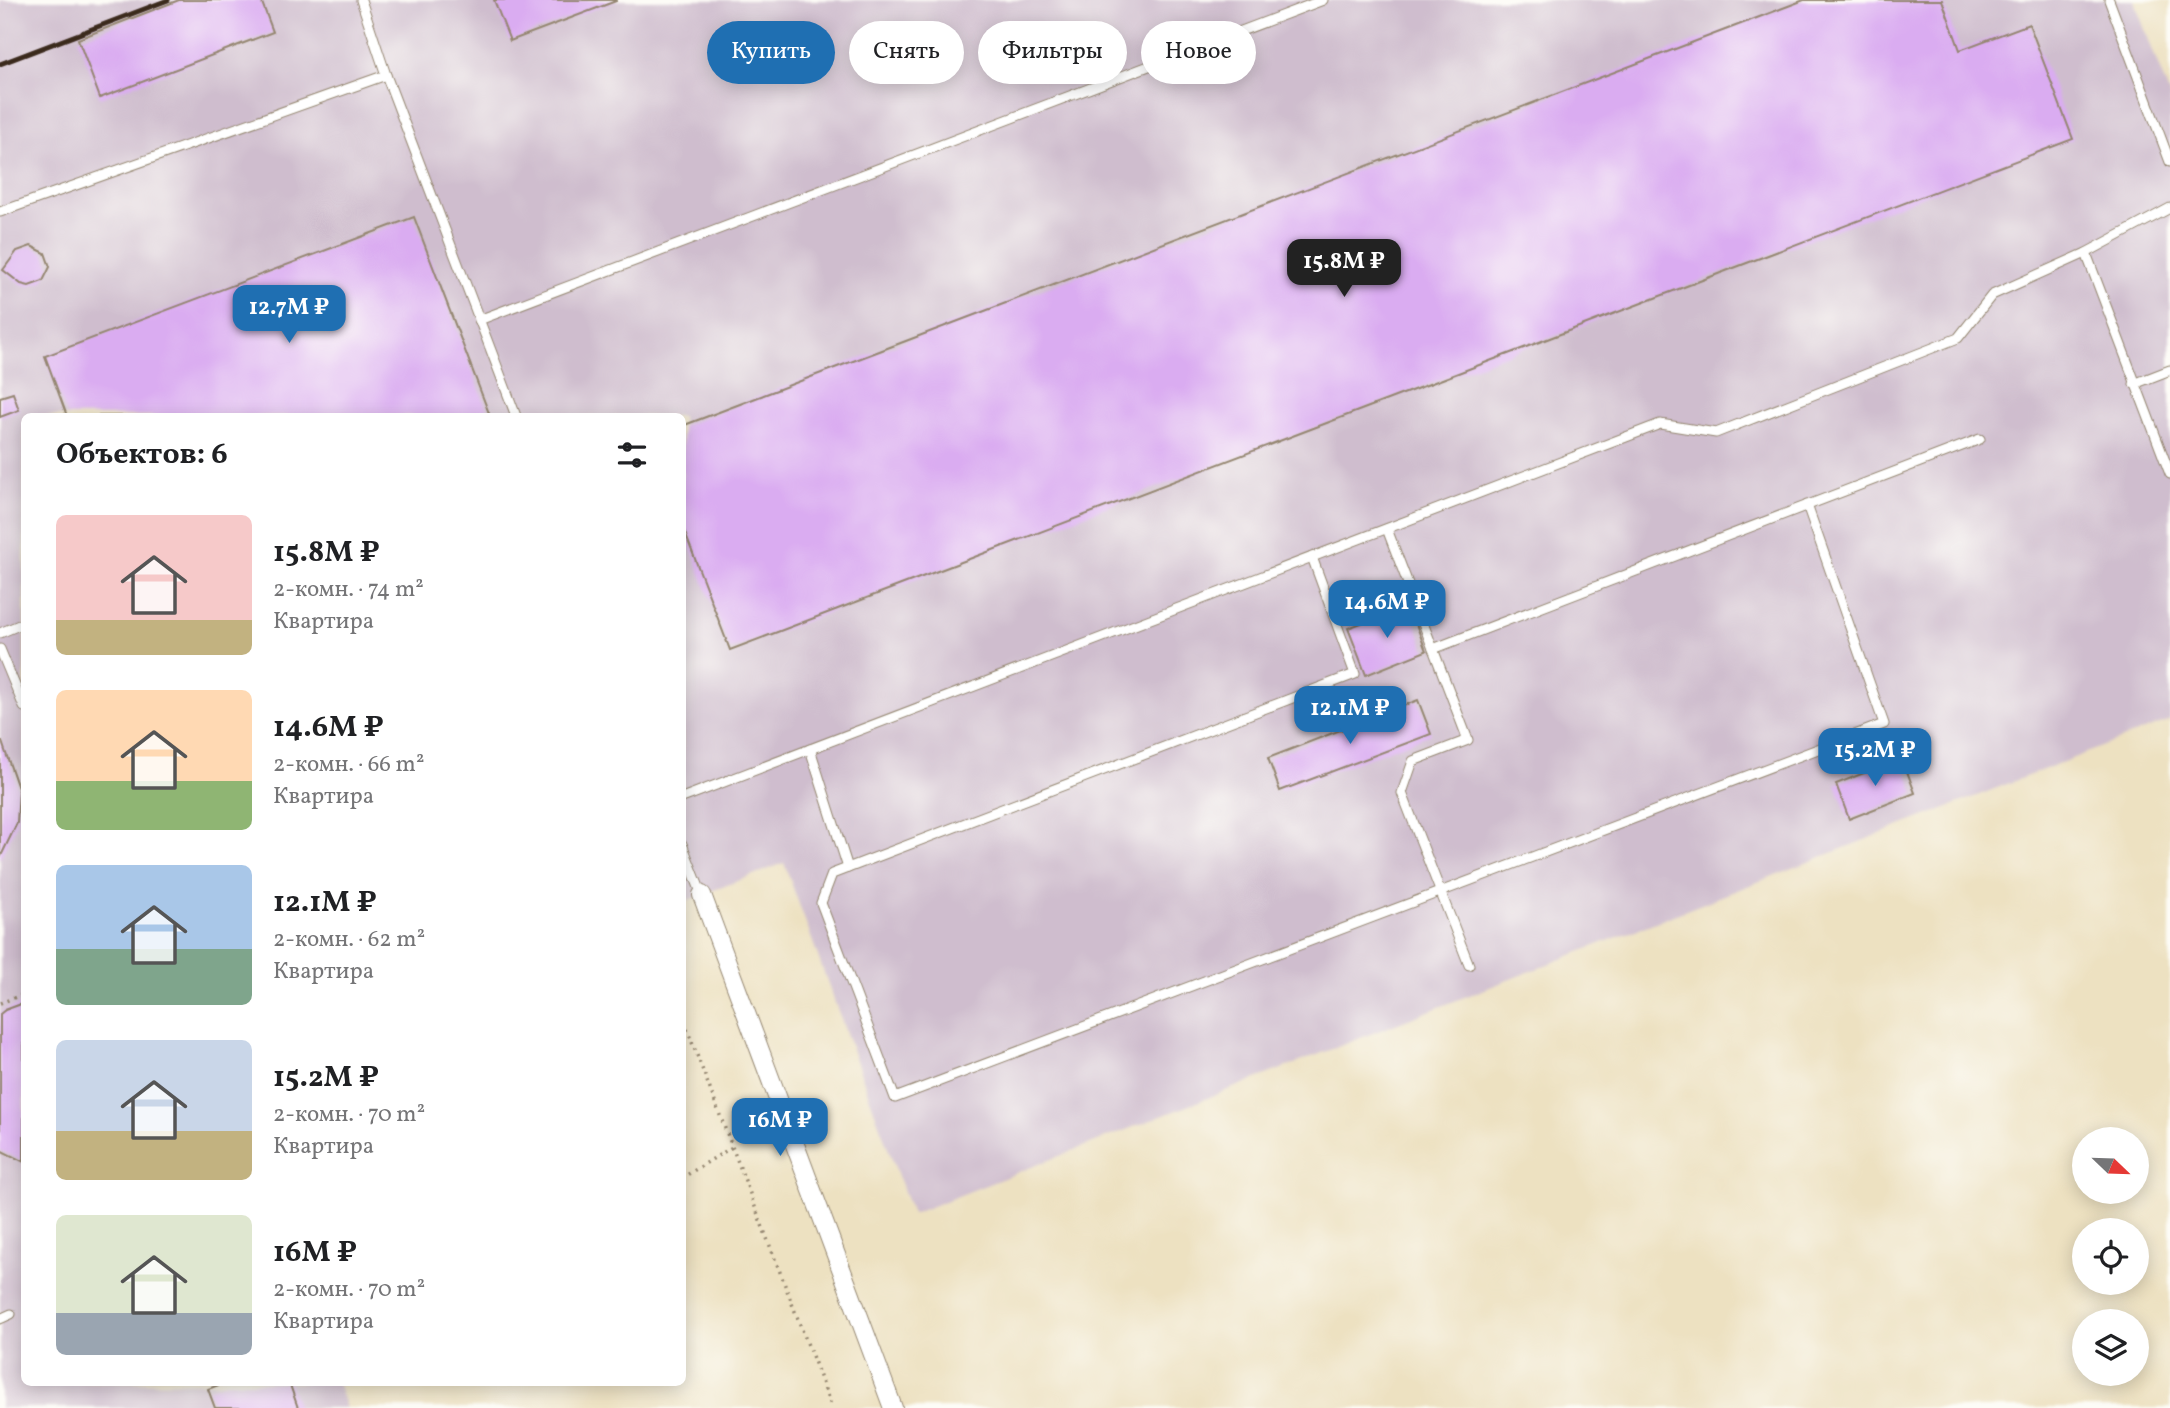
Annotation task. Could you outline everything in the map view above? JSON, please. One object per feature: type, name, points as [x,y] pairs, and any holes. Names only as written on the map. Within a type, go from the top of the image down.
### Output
[{"type":"street","points":[[702,895],[893,1408]]},
{"type":"lane","points":[[361,0],[386,75],[515,413]]},
{"type":"lane","points":[[479,320],[1323,0]]},
{"type":"lane","points":[[2109,0],[2170,162]]},
{"type":"lane","points":[[0,212],[386,75]]},
{"type":"lane","points":[[686,796],[1660,424],[1716,433],[1958,338],[1992,296],[2086,253],[2170,208]]},
{"type":"lane","points":[[2086,253],[2170,474]]},
{"type":"lane","points":[[2134,384],[2170,370]]},
{"type":"lane","points":[[1433,649],[1980,439]]},
{"type":"lane","points":[[1312,557],[1355,674],[832,874],[821,903],[895,1098],[1884,724],[1807,505]]},
{"type":"lane","points":[[1387,529],[1468,740],[1413,761],[1402,793],[1469,965]]},
{"type":"lane","points":[[0,633],[21,624]]},
{"type":"lane","points":[[0,649],[21,700]]},
{"type":"lane","points":[[810,749],[848,868]]},
{"type":"lane","points":[[686,854],[702,895]]},
{"type":"lane","points":[[0,1318],[12,1314]]},
{"type":"path","points":[[0,1003],[21,995]]},
{"type":"path","points":[[686,1026],[832,1408]]},
{"type":"path","points":[[686,1176],[732,1147]]},
{"type":"shaded area","points":[[0,0],[2134,0],[2170,97],[2170,720],[912,1214],[784,863],[686,901],[686,413],[21,413],[21,1386],[338,1386],[346,1408],[0,1408]]},
{"type":"building","points":[[179,0],[261,0],[273,32],[100,98],[78,39]]},
{"type":"building","points":[[494,0],[616,0],[616,1],[510,41]]},
{"type":"building","points":[[1804,0],[1942,0],[1960,50],[2029,24],[2073,139],[730,650],[686,535],[686,424]]},
{"type":"building","points":[[414,217],[489,413],[66,413],[45,356]]},
{"type":"building","points":[[31,246],[45,253],[50,267],[43,281],[29,286],[21,284],[3,270],[17,251]]},
{"type":"building","points":[[13,393],[19,410],[0,417],[0,397]]},
{"type":"building","points":[[1409,605],[1426,651],[1366,675],[1348,628]]},
{"type":"building","points":[[1418,700],[1431,734],[1280,791],[1268,758]]},
{"type":"building","points":[[0,742],[19,791],[17,823],[0,858]]},
{"type":"building","points":[[1902,758],[1915,793],[1849,819],[1836,784]]},
{"type":"building","points":[[21,1004],[21,1160],[0,1150],[0,1014]]},
{"type":"building","points":[[216,1386],[290,1386],[298,1408],[215,1408],[208,1389]]},
{"type":"railway","points":[[0,64],[168,0]]}]
